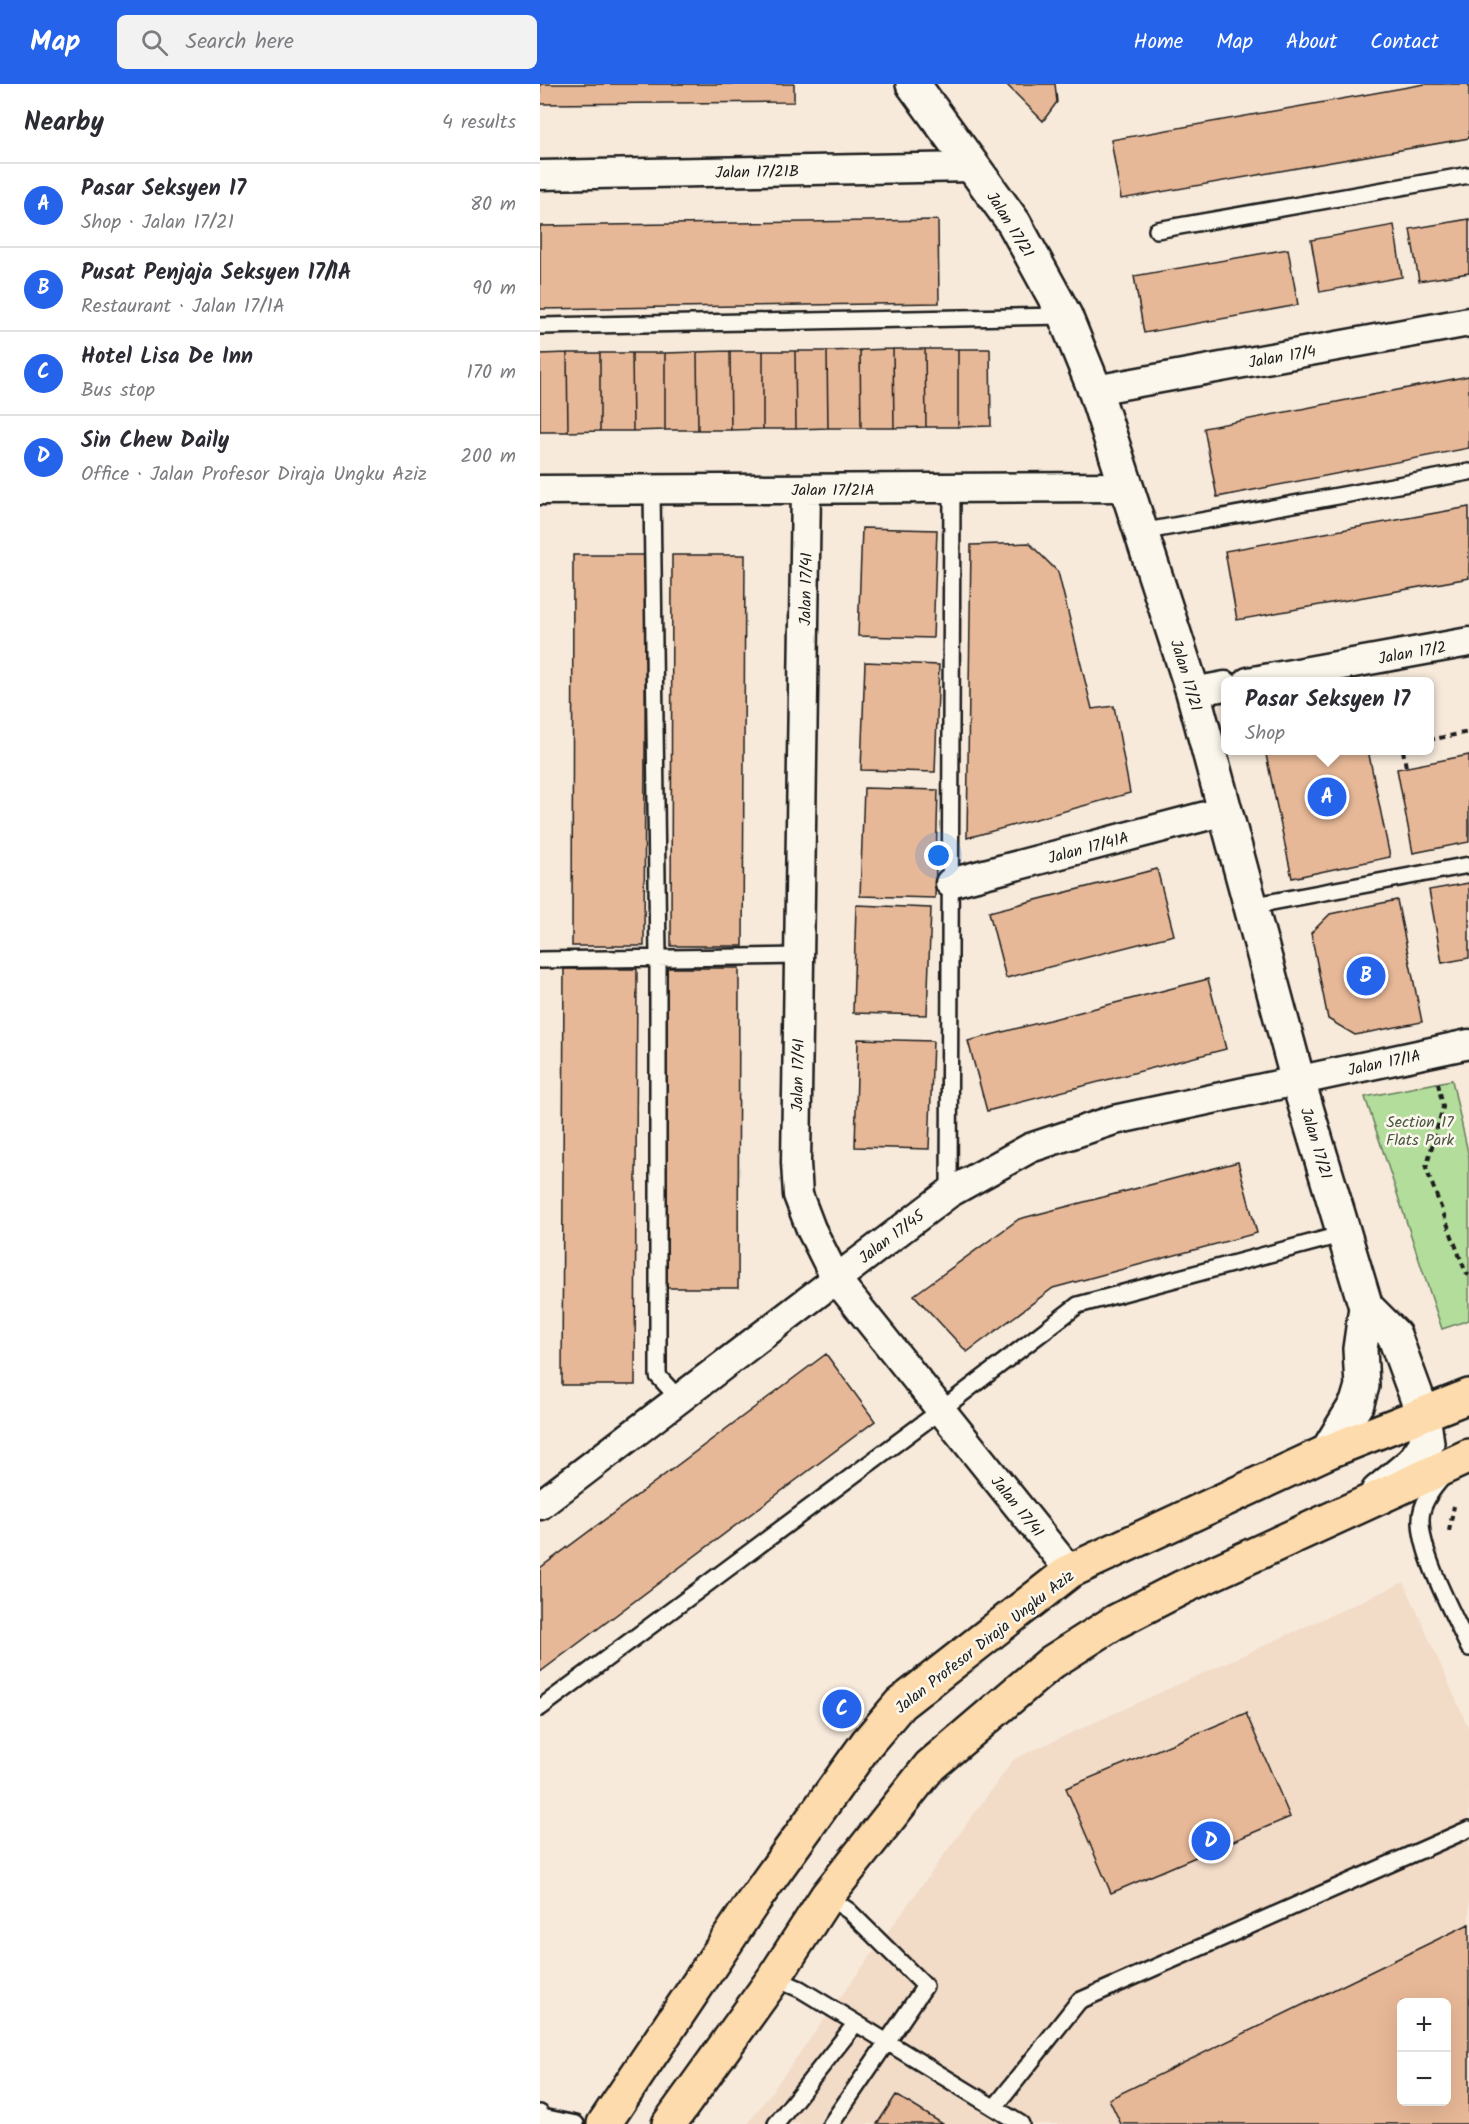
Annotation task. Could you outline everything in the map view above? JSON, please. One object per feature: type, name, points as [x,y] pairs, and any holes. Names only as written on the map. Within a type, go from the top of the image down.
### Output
[{"type":"main road","name":"Jalan Profesor Diraja Ungku Aziz","points":[[604,2124],[753,1902],[867,1743],[900,1704],[1070,1570],[1327,1452],[1469,1396]]},
{"type":"main road","points":[[669,2124],[774,1977],[827,1896],[930,1766],[1052,1662],[1115,1622],[1183,1587],[1462,1459]]},
{"type":"street","name":"Jalan 17/21","points":[[913,84],[1014,223],[1065,316],[1095,390],[1193,692],[1298,1081],[1366,1307],[1360,1349],[1362,1386],[1357,1403],[1327,1452]]},
{"type":"street","name":"Jalan 17/21B","points":[[540,175],[974,167]]},
{"type":"street","name":"Jalan 17/4","points":[[1095,390],[1469,322]]},
{"type":"street","name":"Jalan 17/21A","points":[[540,490],[1126,487]]},
{"type":"street","name":"Jalan 17/41","points":[[806,489],[796,1163],[798,1195],[836,1279],[1070,1570]]},
{"type":"street","name":"Jalan 17/2","points":[[1271,677],[1469,642]]},
{"type":"street","points":[[1193,692],[1221,687]]},
{"type":"street","name":"Jalan 17/41A","points":[[950,883],[1225,811]]},
{"type":"street","name":"Jalan 17/1A","points":[[1298,1081],[1469,1044]]},
{"type":"street","name":"Jalan 17/45","points":[[540,1505],[949,1192],[1030,1148],[1114,1120],[1298,1081]]},
{"type":"street","name":"Jalan 17/21","points":[[1362,1504],[1413,1463],[1427,1443],[1423,1414],[1394,1335],[1366,1307]]},
{"type":"lane","points":[[1157,230],[1469,175]]},
{"type":"lane","points":[[540,326],[1065,316]]},
{"type":"lane","points":[[1141,532],[1469,472]]},
{"type":"lane","points":[[949,1192],[952,488]]},
{"type":"lane","points":[[651,490],[658,958],[658,1376],[679,1399]]},
{"type":"lane","points":[[1250,906],[1469,865]]},
{"type":"lane","points":[[540,960],[799,956]]},
{"type":"lane","points":[[540,1708],[941,1410],[1078,1305],[1344,1234]]},
{"type":"lane","points":[[1462,1459],[1429,1494],[1420,1520],[1427,1554],[1469,1648]]},
{"type":"lane","points":[[995,2107],[1079,2001],[1469,1829]]},
{"type":"lane","points":[[827,1896],[849,1911],[925,1986],[831,2124]]},
{"type":"lane","points":[[774,1977],[800,1989],[1021,2124]]},
{"type":"lane","points":[[776,2124],[856,2023]]},
{"type":"lane","points":[[540,2114],[542,2117],[576,2124]]},
{"type":"path","points":[[1434,739],[1469,732]]},
{"type":"path","points":[[1403,755],[1406,767]]},
{"type":"path","points":[[1432,1052],[1443,1107],[1426,1168],[1466,1273],[1469,1275]]},
{"type":"shaded area","points":[[1404,1582],[1469,1729],[1469,1924],[1109,2100],[1121,2124],[748,2124],[1014,1759]]},
{"type":"green space","name":"Section 17 Flats Park","points":[[1452,1080],[1469,1157],[1469,1320],[1442,1329],[1365,1097]]},
{"type":"building","points":[[540,84],[794,84],[794,102],[540,104]]},
{"type":"building","points":[[1006,84],[1055,84],[1057,102],[1043,121]]},
{"type":"building","points":[[1425,84],[1469,84],[1469,138],[1121,199],[1111,140]]},
{"type":"building","points":[[1469,219],[1469,273],[1419,281],[1410,229]]},
{"type":"building","points":[[938,220],[939,303],[540,309],[540,226]]},
{"type":"building","points":[[1394,225],[1402,277],[1320,292],[1311,240]]},
{"type":"building","points":[[1288,249],[1298,305],[1144,333],[1134,276]]},
{"type":"building","points":[[893,349],[894,428],[861,428],[860,350]]},
{"type":"building","points":[[893,349],[925,349],[926,427],[894,428]]},
{"type":"building","points":[[925,349],[958,349],[958,427],[926,427]]},
{"type":"building","points":[[958,349],[990,349],[991,426],[958,427]]},
{"type":"building","points":[[860,350],[861,428],[828,428],[827,351]]},
{"type":"building","points":[[730,351],[731,430],[698,430],[697,352]]},
{"type":"building","points":[[730,351],[763,351],[763,429],[731,430]]},
{"type":"building","points":[[763,351],[795,351],[796,429],[763,429]]},
{"type":"building","points":[[795,351],[827,351],[828,428],[796,429]]},
{"type":"building","points":[[697,352],[698,430],[665,430],[665,353]]},
{"type":"building","points":[[567,353],[568,432],[540,432],[540,354]]},
{"type":"building","points":[[567,353],[600,353],[600,431],[568,432]]},
{"type":"building","points":[[600,353],[632,353],[633,431],[600,431]]},
{"type":"building","points":[[632,353],[665,353],[665,430],[633,431]]},
{"type":"building","points":[[1469,376],[1469,448],[1217,497],[1204,428]]},
{"type":"building","points":[[1469,507],[1469,578],[1237,620],[1225,551]]},
{"type":"building","points":[[862,528],[937,530],[933,638],[858,636]]},
{"type":"building","points":[[1029,543],[1058,572],[1092,709],[1114,706],[1130,793],[967,838],[971,545]]},
{"type":"building","points":[[573,555],[646,555],[644,946],[572,946]]},
{"type":"building","points":[[672,555],[745,555],[743,946],[671,946]]},
{"type":"building","points":[[865,662],[939,665],[935,772],[861,770]]},
{"type":"building","points":[[1266,755],[1369,755],[1390,857],[1292,878]]},
{"type":"building","points":[[1469,755],[1469,842],[1413,853],[1397,769]]},
{"type":"building","points":[[864,788],[938,790],[935,898],[860,896]]},
{"type":"building","points":[[1157,869],[1174,935],[1006,978],[989,912]]},
{"type":"building","points":[[1469,883],[1469,958],[1442,963],[1429,890]]},
{"type":"building","points":[[1397,900],[1422,1022],[1355,1035],[1328,1019],[1311,933],[1330,914]]},
{"type":"building","points":[[856,905],[931,908],[927,1015],[853,1013]]},
{"type":"building","points":[[667,968],[739,968],[738,1288],[666,1288]]},
{"type":"building","points":[[564,969],[637,969],[635,1385],[562,1385]]},
{"type":"building","points":[[1208,979],[1226,1049],[987,1111],[968,1041]]},
{"type":"building","points":[[858,1039],[933,1041],[929,1149],[855,1147]]},
{"type":"building","points":[[1238,1162],[1257,1233],[1053,1288],[967,1352],[914,1295],[1019,1219]]},
{"type":"building","points":[[826,1354],[875,1421],[540,1672],[540,1568]]},
{"type":"building","points":[[1246,1713],[1290,1817],[1111,1893],[1066,1788]]},
{"type":"building","points":[[1469,1924],[1469,2124],[1121,2124],[1109,2099]]},
{"type":"building","points":[[896,2095],[943,2124],[877,2124]]},
{"type":"place","name":"Pasar Seksyen 17","points":[[1327,797]]},
{"type":"place","name":"Pusat Penjaja Seksyen 17/1A","points":[[1366,976]]},
{"type":"place","name":"Hotel Lisa De Inn","points":[[842,1709]]},
{"type":"place","name":"Sin Chew Daily","points":[[1211,1841]]}]
